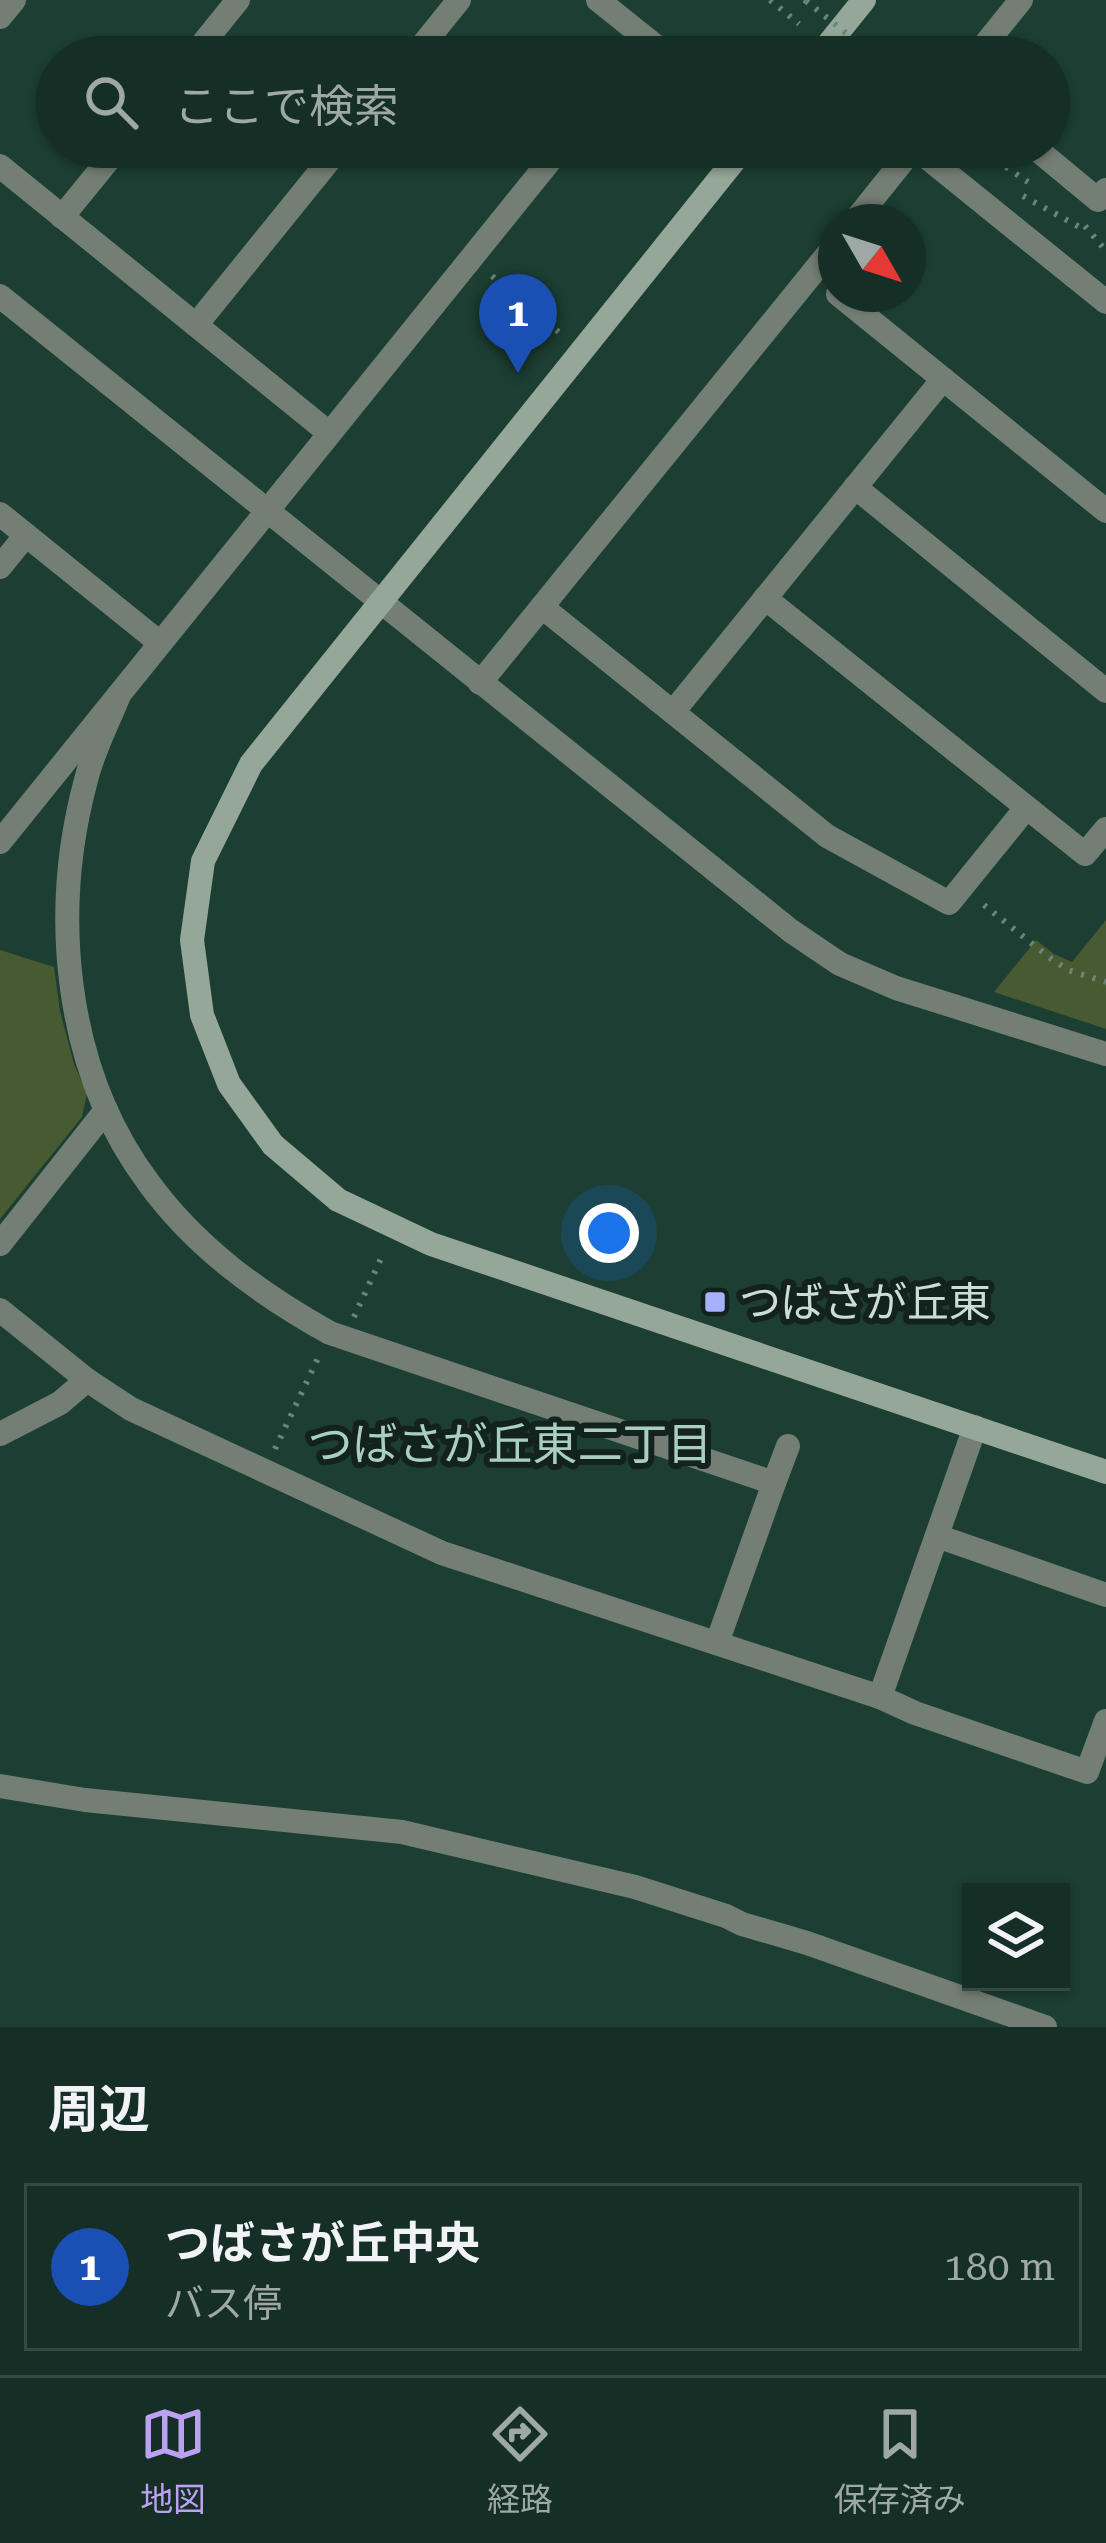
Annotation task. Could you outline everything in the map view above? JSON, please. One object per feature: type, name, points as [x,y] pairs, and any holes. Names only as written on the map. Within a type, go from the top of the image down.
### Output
[{"type":"street","points":[[0,17],[14,0]]},
{"type":"street","points":[[209,36],[238,0]]},
{"type":"street","points":[[430,36],[459,0]]},
{"type":"street","points":[[598,0],[630,36]]},
{"type":"street","points":[[835,36],[864,0]]},
{"type":"street","points":[[992,36],[1022,0]]},
{"type":"street","points":[[0,166],[329,433]]},
{"type":"street","points":[[62,217],[102,168]]},
{"type":"street","points":[[196,325],[323,168]]},
{"type":"street","points":[[0,842],[544,168]]},
{"type":"street","points":[[728,168],[251,764],[203,861],[192,940],[202,1015],[229,1084],[274,1145],[338,1200],[431,1244],[1106,1472]]},
{"type":"street","points":[[868,204],[897,168]]},
{"type":"street","points":[[940,168],[1106,302]]},
{"type":"street","points":[[1059,168],[1098,200],[1106,190]]},
{"type":"street","points":[[480,683],[818,266]]},
{"type":"street","points":[[812,273],[818,278]]},
{"type":"street","points":[[0,296],[791,931],[840,964],[896,988],[1106,1054]]},
{"type":"street","points":[[860,312],[1106,511]]},
{"type":"street","points":[[673,712],[943,379]]},
{"type":"street","points":[[855,487],[1106,691]]},
{"type":"street","points":[[0,514],[160,643]]},
{"type":"street","points":[[0,567],[26,535]]},
{"type":"street","points":[[765,598],[1085,854],[1106,829]]},
{"type":"street","points":[[542,607],[826,836],[949,903],[1026,808]]},
{"type":"street","points":[[119,695],[86,778],[68,873],[67,940],[76,1015],[106,1110],[146,1181],[182,1222],[246,1280],[337,1335],[774,1483]]},
{"type":"street","points":[[0,1244],[106,1110]]},
{"type":"street","points":[[0,1310],[130,1409],[442,1553],[880,1696],[915,1713],[1088,1772],[1106,1720]]},
{"type":"street","points":[[0,1434],[60,1403],[87,1380]]},
{"type":"street","points":[[880,1696],[975,1427]]},
{"type":"street","points":[[717,1643],[788,1446]]},
{"type":"street","points":[[937,1536],[1106,1595]]},
{"type":"street","points":[[0,1786],[85,1800],[402,1832],[635,1888],[1045,2027]]},
{"type":"path","points":[[770,0],[799,24]]},
{"type":"path","points":[[805,0],[850,36]]},
{"type":"path","points":[[470,259],[582,350]]},
{"type":"path","points":[[962,887],[1068,970],[1106,982]]},
{"type":"path","points":[[265,1471],[395,1227]]},
{"type":"green space","points":[[1106,920],[1106,1029],[994,992],[1036,940],[1072,962]]},
{"type":"green space","points":[[0,950],[54,967],[60,1011],[87,1094],[82,1117],[0,1219]]},
{"type":"place","name":"つばさが丘中央","points":[[518,373]]},
{"type":"place","name":"つばさが丘東","points":[[715,1302]]},
{"type":"district","name":"つばさが丘東二丁目","points":[[510,1444]]}]
